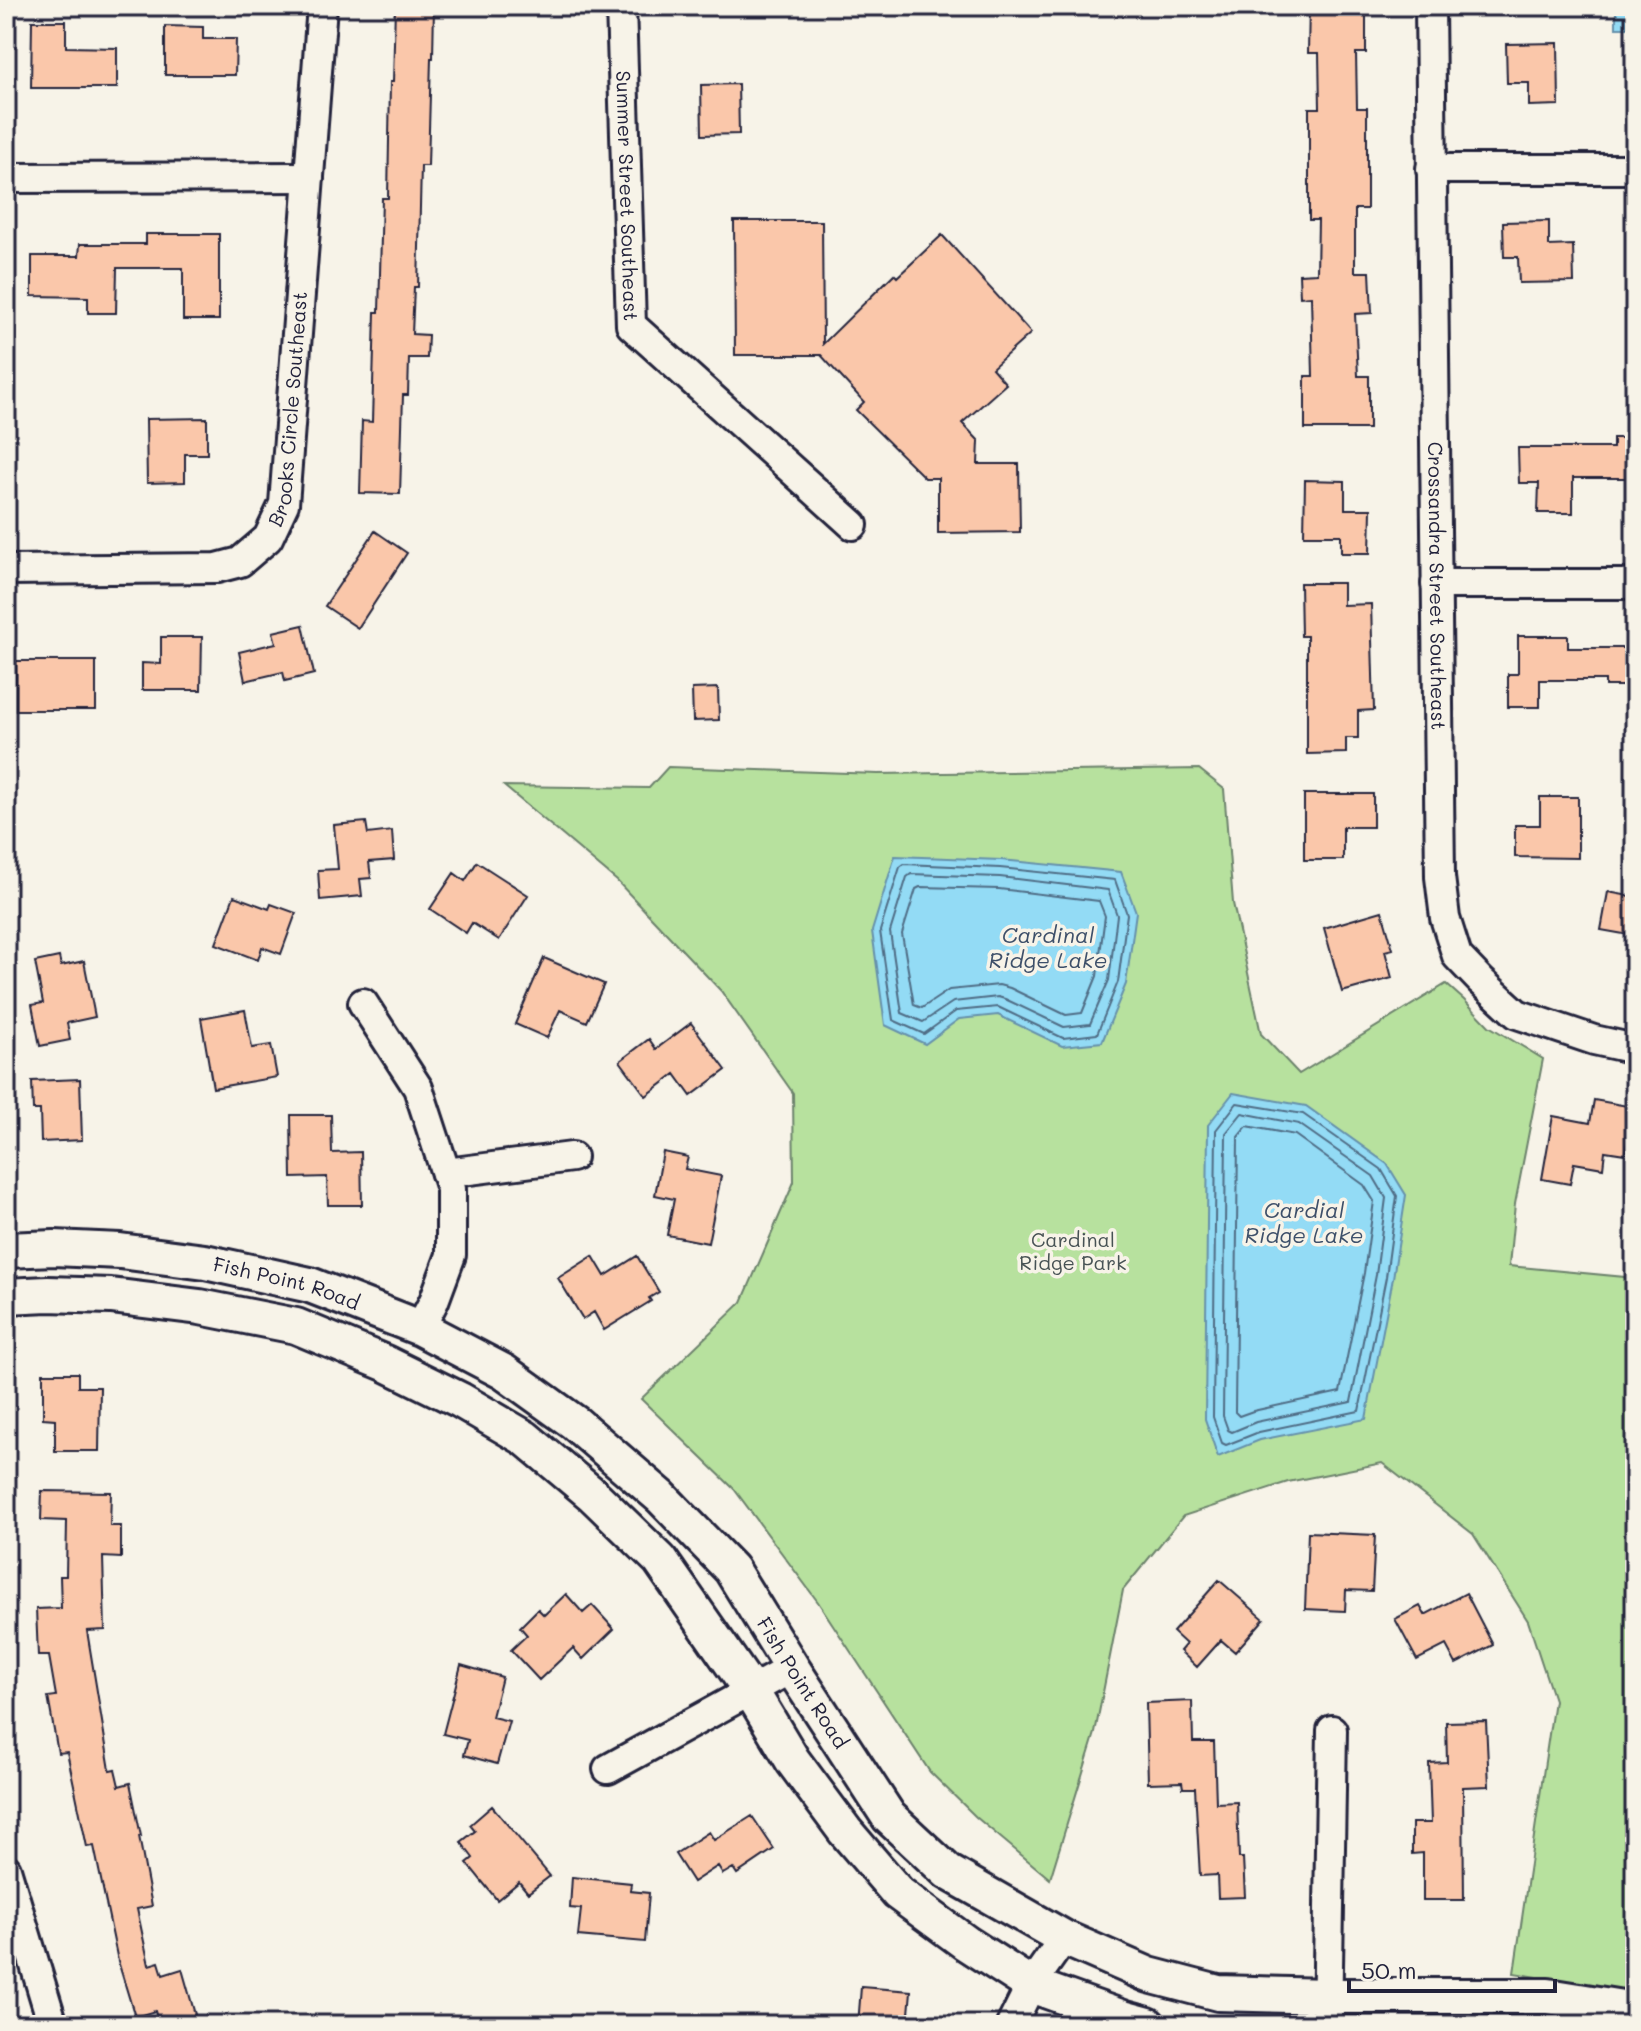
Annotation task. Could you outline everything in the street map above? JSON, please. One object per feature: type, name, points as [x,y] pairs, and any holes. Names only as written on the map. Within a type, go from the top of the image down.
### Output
[{"type":"street","name":"Brooks Circle Southeast","points":[[6,570],[217,568],[240,562],[268,538],[284,504],[322,6]]},
{"type":"street","name":"Summer Street Southeast","points":[[621,6],[631,325],[853,525]]},
{"type":"street","name":"Crossandra Street Southeast","points":[[1430,6],[1440,877],[1445,918],[1457,956],[1517,1014],[1594,1040],[1635,1049]]},
{"type":"street","points":[[1431,169],[1635,169]]},
{"type":"street","points":[[6,178],[309,177]]},
{"type":"street","points":[[1436,584],[1635,584]]},
{"type":"street","points":[[363,1003],[418,1088],[451,1189],[451,1255],[420,1328]]},
{"type":"street","points":[[446,1173],[572,1157]]},
{"type":"street","name":"Fish Point Road","points":[[6,1250],[54,1248],[120,1251],[205,1262],[310,1285],[420,1328],[504,1372],[575,1423],[661,1497],[731,1569],[889,1817],[948,1872],[1064,1938],[1149,1975],[1218,1993],[1328,2010],[1548,1996],[1635,2010]]},
{"type":"street","name":"Fish Point Road","points":[[6,1296],[111,1296],[200,1307],[296,1326],[385,1363],[460,1400],[525,1438],[593,1495],[660,1560],[751,1691],[793,1761],[845,1831],[898,1893],[966,1943],[1031,1985],[1148,2025]]},
{"type":"street","points":[[608,1769],[792,1668]]},
{"type":"street","points":[[1328,2010],[1332,1730]]},
{"type":"street","points":[[6,1869],[53,2025]]},
{"type":"street","points":[[1011,2025],[1031,1985],[1064,1938]]},
{"type":"green space","name":"Cardinal Ridge Park","points":[[668,767],[878,774],[1199,769],[1224,789],[1233,903],[1261,1034],[1299,1074],[1446,984],[1489,1026],[1543,1059],[1515,1204],[1509,1266],[1635,1278],[1635,1993],[1514,1973],[1554,1700],[1528,1621],[1473,1534],[1382,1463],[1288,1482],[1183,1516],[1123,1590],[1095,1733],[1050,1879],[976,1817],[930,1772],[818,1602],[734,1489],[641,1399],[742,1302],[794,1182],[793,1093],[721,991],[617,881],[504,786],[649,788]]},
{"type":"water","points":[[1616,6],[1635,6],[1635,28],[1616,28]]},
{"type":"water","name":"Cardinal Ridge Lake","points":[[895,856],[1001,860],[1121,872],[1136,912],[1126,984],[1102,1042],[1062,1046],[998,1015],[959,1019],[925,1044],[885,1025],[872,931]]},
{"type":"water","name":"Cardial Ridge Lake","points":[[1233,1093],[1306,1106],[1387,1164],[1406,1195],[1366,1419],[1260,1440],[1218,1457],[1205,1419],[1208,1125]]},
{"type":"building","points":[[395,6],[434,6],[428,166],[421,166],[418,287],[414,287],[412,334],[428,335],[427,358],[409,358],[408,395],[403,395],[400,494],[360,493],[362,421],[372,422],[382,198],[388,198]]},
{"type":"building","points":[[1309,6],[1357,6],[1357,15],[1366,15],[1366,53],[1356,53],[1357,108],[1367,108],[1367,209],[1355,209],[1355,272],[1370,272],[1372,313],[1355,314],[1358,376],[1369,376],[1369,429],[1305,429],[1305,376],[1313,376],[1311,296],[1300,297],[1299,274],[1317,273],[1318,220],[1309,220],[1309,108],[1320,108],[1319,53],[1308,53]]},
{"type":"building","points":[[32,21],[66,21],[66,47],[117,48],[117,88],[31,88]]},
{"type":"building","points":[[165,26],[203,27],[203,39],[236,39],[235,75],[165,75]]},
{"type":"building","points":[[1558,43],[1559,105],[1529,106],[1529,83],[1507,83],[1506,44]]},
{"type":"building","points":[[738,84],[739,134],[702,135],[701,85]]},
{"type":"building","points":[[734,221],[822,221],[823,344],[894,274],[897,277],[942,235],[1031,333],[992,368],[1006,384],[962,423],[979,441],[978,464],[1019,464],[1020,532],[938,533],[938,478],[925,478],[856,410],[864,402],[821,355],[735,355]]},
{"type":"building","points":[[1549,221],[1549,246],[1573,245],[1574,282],[1519,283],[1518,257],[1504,257],[1503,222]]},
{"type":"building","points":[[146,234],[219,234],[219,320],[183,320],[183,268],[117,268],[116,313],[88,313],[88,297],[32,296],[32,256],[79,256],[80,244],[146,244]]},
{"type":"building","points":[[207,418],[207,454],[185,454],[185,482],[147,483],[146,419]]},
{"type":"building","points":[[1613,438],[1635,438],[1635,478],[1573,478],[1573,513],[1538,513],[1539,483],[1519,483],[1518,448],[1613,448]]},
{"type":"building","points":[[1305,480],[1345,481],[1345,509],[1371,509],[1370,553],[1341,553],[1341,535],[1304,535]]},
{"type":"building","points":[[375,531],[407,553],[358,628],[325,606]]},
{"type":"building","points":[[1300,583],[1343,583],[1343,605],[1371,604],[1374,710],[1358,711],[1358,738],[1346,738],[1346,753],[1307,754],[1307,636],[1301,636]]},
{"type":"building","points":[[303,625],[314,674],[285,681],[283,672],[245,681],[239,652],[276,643],[273,632]]},
{"type":"building","points":[[1518,636],[1568,636],[1568,648],[1635,648],[1635,686],[1605,686],[1605,680],[1540,680],[1540,707],[1508,707],[1508,674],[1518,674]]},
{"type":"building","points":[[161,637],[202,637],[201,690],[142,690],[142,663],[161,664]]},
{"type":"building","points":[[16,661],[96,661],[96,710],[16,710]]},
{"type":"building","points":[[718,688],[719,720],[693,721],[692,689]]},
{"type":"building","points":[[1304,794],[1373,794],[1373,827],[1343,827],[1343,860],[1304,860]]},
{"type":"building","points":[[1540,797],[1578,797],[1578,858],[1515,857],[1515,825],[1540,825]]},
{"type":"building","points":[[366,822],[368,834],[392,831],[394,860],[369,862],[371,878],[360,879],[362,896],[320,900],[318,870],[338,869],[334,825]]},
{"type":"building","points":[[477,862],[528,895],[499,940],[472,923],[466,933],[430,909],[454,873],[465,881]]},
{"type":"building","points":[[1608,892],[1635,897],[1635,936],[1601,930]]},
{"type":"building","points":[[234,896],[269,909],[271,904],[296,913],[281,954],[262,947],[258,960],[216,944]]},
{"type":"building","points":[[1382,911],[1393,949],[1385,951],[1392,978],[1342,992],[1324,928]]},
{"type":"building","points":[[59,957],[61,966],[84,961],[95,1017],[67,1023],[70,1040],[40,1046],[32,1005],[43,1003],[35,962]]},
{"type":"building","points":[[544,958],[604,984],[587,1022],[560,1010],[547,1038],[515,1024]]},
{"type":"building","points":[[245,1010],[252,1048],[271,1045],[277,1077],[213,1088],[201,1018]]},
{"type":"building","points":[[691,1023],[726,1070],[691,1096],[675,1074],[646,1096],[620,1061],[649,1039],[656,1049]]},
{"type":"building","points":[[80,1079],[82,1140],[41,1142],[40,1110],[33,1110],[32,1081]]},
{"type":"building","points":[[1594,1100],[1633,1107],[1625,1154],[1605,1151],[1603,1168],[1574,1163],[1570,1184],[1542,1179],[1553,1116],[1590,1123]]},
{"type":"building","points":[[291,1115],[331,1115],[332,1153],[361,1152],[362,1205],[328,1205],[327,1177],[292,1178]]},
{"type":"building","points":[[663,1152],[688,1157],[685,1169],[721,1176],[708,1243],[667,1235],[674,1199],[655,1195]]},
{"type":"building","points":[[593,1256],[605,1276],[637,1256],[659,1292],[649,1298],[651,1301],[604,1330],[594,1312],[583,1319],[558,1278]]},
{"type":"building","points":[[43,1373],[78,1373],[78,1387],[100,1387],[99,1451],[55,1451],[55,1419],[43,1418]]},
{"type":"building","points":[[42,1491],[111,1492],[110,1526],[121,1526],[121,1558],[103,1557],[105,1630],[87,1631],[110,1770],[115,1769],[119,1786],[130,1783],[141,1836],[152,1906],[137,1909],[149,1965],[159,1962],[163,1975],[182,1969],[198,2025],[159,2025],[155,2011],[135,2017],[118,1961],[94,1846],[87,1847],[67,1752],[58,1753],[48,1697],[56,1696],[49,1656],[38,1656],[36,1609],[61,1608],[60,1576],[66,1576],[67,1521],[41,1520]]},
{"type":"building","points":[[1308,1532],[1375,1535],[1372,1591],[1346,1590],[1345,1611],[1305,1609]]},
{"type":"building","points":[[1219,1580],[1264,1619],[1235,1652],[1221,1640],[1197,1667],[1180,1651],[1186,1644],[1173,1632]]},
{"type":"building","points":[[1466,1593],[1493,1645],[1456,1664],[1446,1645],[1417,1660],[1395,1619],[1420,1606],[1425,1615]]},
{"type":"building","points":[[566,1594],[583,1613],[592,1605],[614,1629],[583,1659],[573,1648],[539,1680],[511,1650],[527,1635],[520,1627],[538,1609],[544,1615]]},
{"type":"building","points":[[461,1665],[502,1677],[492,1717],[509,1721],[497,1764],[464,1755],[468,1740],[443,1734]]},
{"type":"building","points":[[1192,1701],[1193,1742],[1214,1742],[1216,1803],[1237,1802],[1239,1858],[1243,1858],[1245,1897],[1218,1898],[1217,1875],[1200,1876],[1195,1788],[1183,1788],[1182,1782],[1148,1783],[1146,1703]]},
{"type":"building","points":[[1486,1721],[1489,1786],[1463,1787],[1464,1900],[1423,1900],[1423,1853],[1412,1854],[1412,1823],[1431,1823],[1429,1763],[1447,1762],[1446,1722]]},
{"type":"building","points":[[492,1806],[550,1876],[528,1893],[519,1882],[497,1900],[467,1863],[473,1858],[461,1842],[475,1831],[470,1825]]},
{"type":"building","points":[[752,1816],[774,1849],[737,1874],[733,1868],[723,1874],[718,1866],[693,1882],[675,1854],[709,1832],[714,1840]]},
{"type":"building","points":[[572,1877],[631,1883],[630,1891],[649,1893],[645,1942],[578,1936],[581,1909],[570,1908]]},
{"type":"building","points":[[861,1987],[911,1991],[908,2025],[858,2025]]}]
